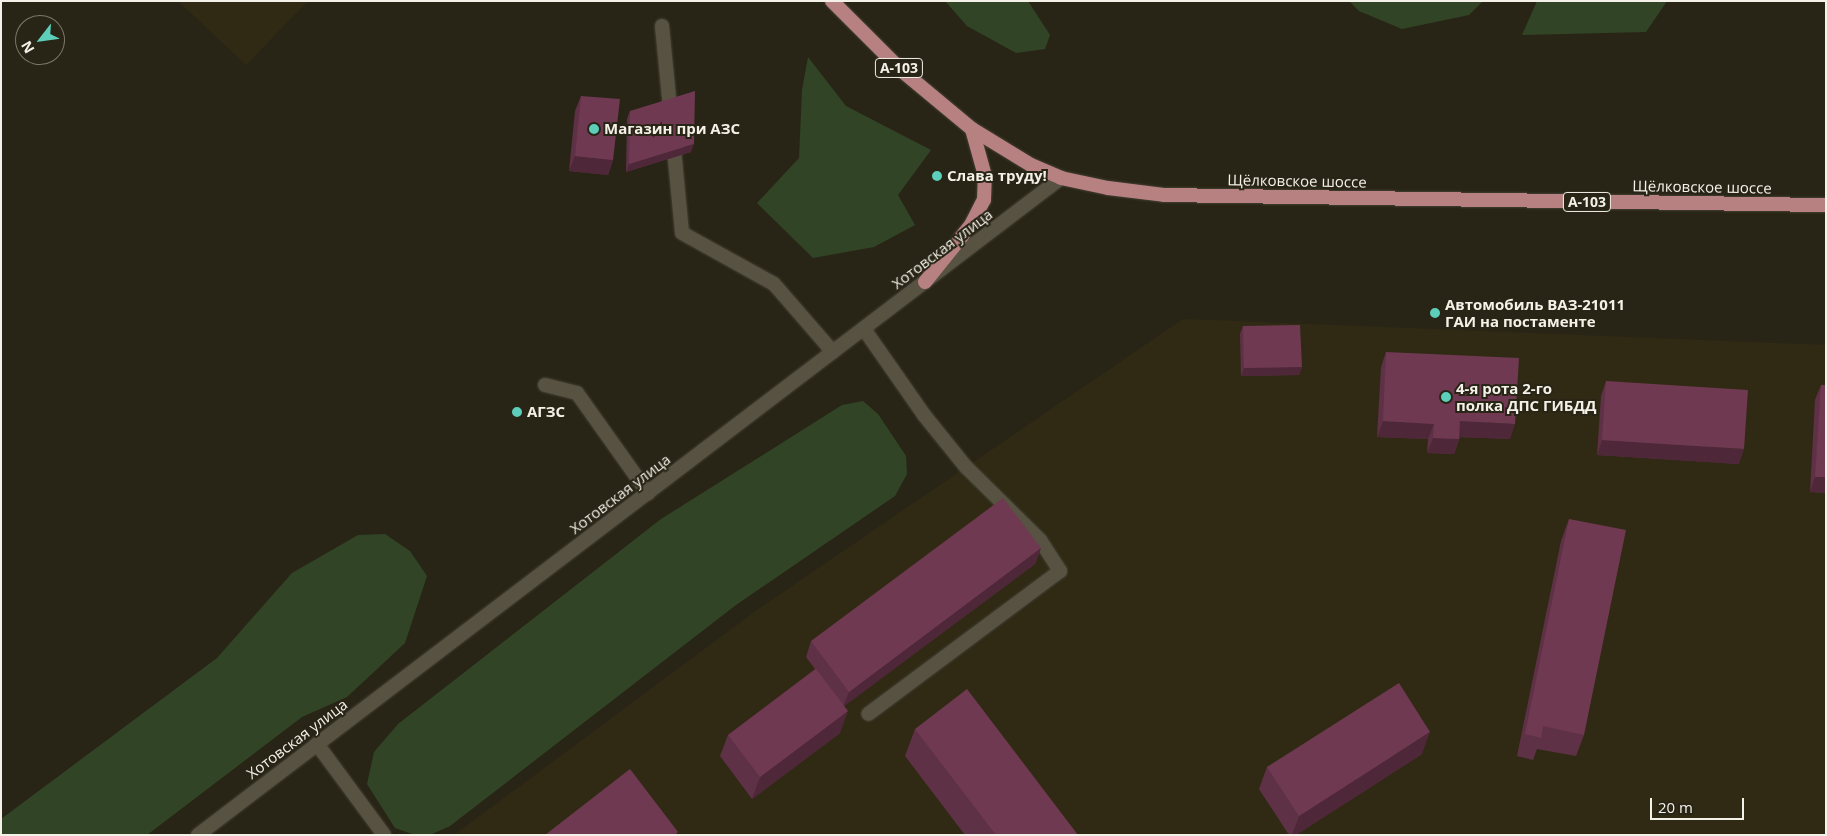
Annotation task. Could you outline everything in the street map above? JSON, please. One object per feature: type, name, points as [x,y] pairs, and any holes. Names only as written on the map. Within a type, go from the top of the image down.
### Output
[{"type":"main road","name":"Щёлковское шоссе","points":[[832,1],[901,70],[972,129],[1031,165],[1062,178],[1108,188],[1164,195],[1826,206]]},
{"type":"main road","points":[[926,282],[971,225],[984,200],[985,176],[972,129]]},
{"type":"street","points":[[662,26],[682,234],[774,284],[833,352]]},
{"type":"street","name":"Хотовская улица","points":[[198,835],[1062,178]]},
{"type":"street","points":[[864,329],[930,422],[966,467],[1040,540],[1060,571],[868,714]]},
{"type":"street","points":[[545,385],[577,393],[648,493]]},
{"type":"street","points":[[317,744],[384,835]]},
{"type":"shaded area","points":[[178,1],[308,1],[246,65]]},
{"type":"shaded area","points":[[1183,319],[1826,345],[1826,835],[454,835],[757,610]]},
{"type":"green space","points":[[945,1],[1028,1],[1050,35],[1045,49],[1016,53],[967,26]]},
{"type":"green space","points":[[1349,1],[1483,1],[1469,15],[1402,29],[1359,11]]},
{"type":"green space","points":[[1537,1],[1667,1],[1646,32],[1522,35]]},
{"type":"green space","points":[[808,57],[846,106],[931,150],[898,195],[915,225],[874,247],[813,258],[757,203],[799,158],[802,90]]},
{"type":"green space","points":[[863,401],[878,414],[906,456],[907,474],[895,496],[736,605],[450,826],[430,835],[415,835],[395,828],[367,784],[374,752],[398,724],[661,519],[842,405]]},
{"type":"green space","points":[[385,534],[410,551],[427,576],[405,643],[347,697],[302,717],[147,835],[1,835],[1,819],[217,658],[292,573],[358,535]]},
{"type":"building","points":[[695,91],[694,144],[629,164],[630,111]]},
{"type":"building","points":[[581,96],[620,99],[613,160],[575,156]]},
{"type":"building","points":[[1300,325],[1302,367],[1244,368],[1243,326]]},
{"type":"building","points":[[1386,352],[1519,358],[1515,424],[1460,421],[1459,439],[1433,438],[1434,424],[1383,421]]},
{"type":"building","points":[[1606,381],[1748,390],[1744,449],[1602,440]]},
{"type":"building","points":[[1821,385],[1826,385],[1826,477],[1815,477]]},
{"type":"building","points":[[1003,498],[1041,548],[849,692],[811,641]]},
{"type":"building","points":[[1569,519],[1626,530],[1584,735],[1543,726],[1541,738],[1525,734]]},
{"type":"building","points":[[816,669],[848,711],[760,777],[728,735]]},
{"type":"building","points":[[1399,683],[1430,732],[1299,816],[1267,767]]},
{"type":"building","points":[[967,689],[1078,835],[996,835],[915,729]]},
{"type":"building","points":[[630,769],[678,832],[675,835],[545,835]]},
{"type":"place","name":"Магазин при АЗС","points":[[594,129]]},
{"type":"place","name":"Слава труду!","points":[[937,176]]},
{"type":"place","name":"Автомобиль ВАЗ-21011 ГАИ на постаменте","points":[[1435,313]]},
{"type":"place","name":"4-я рота 2-го полка ДПС ГИБДД","points":[[1446,397]]},
{"type":"place","name":"АГЗС","points":[[517,412]]}]
